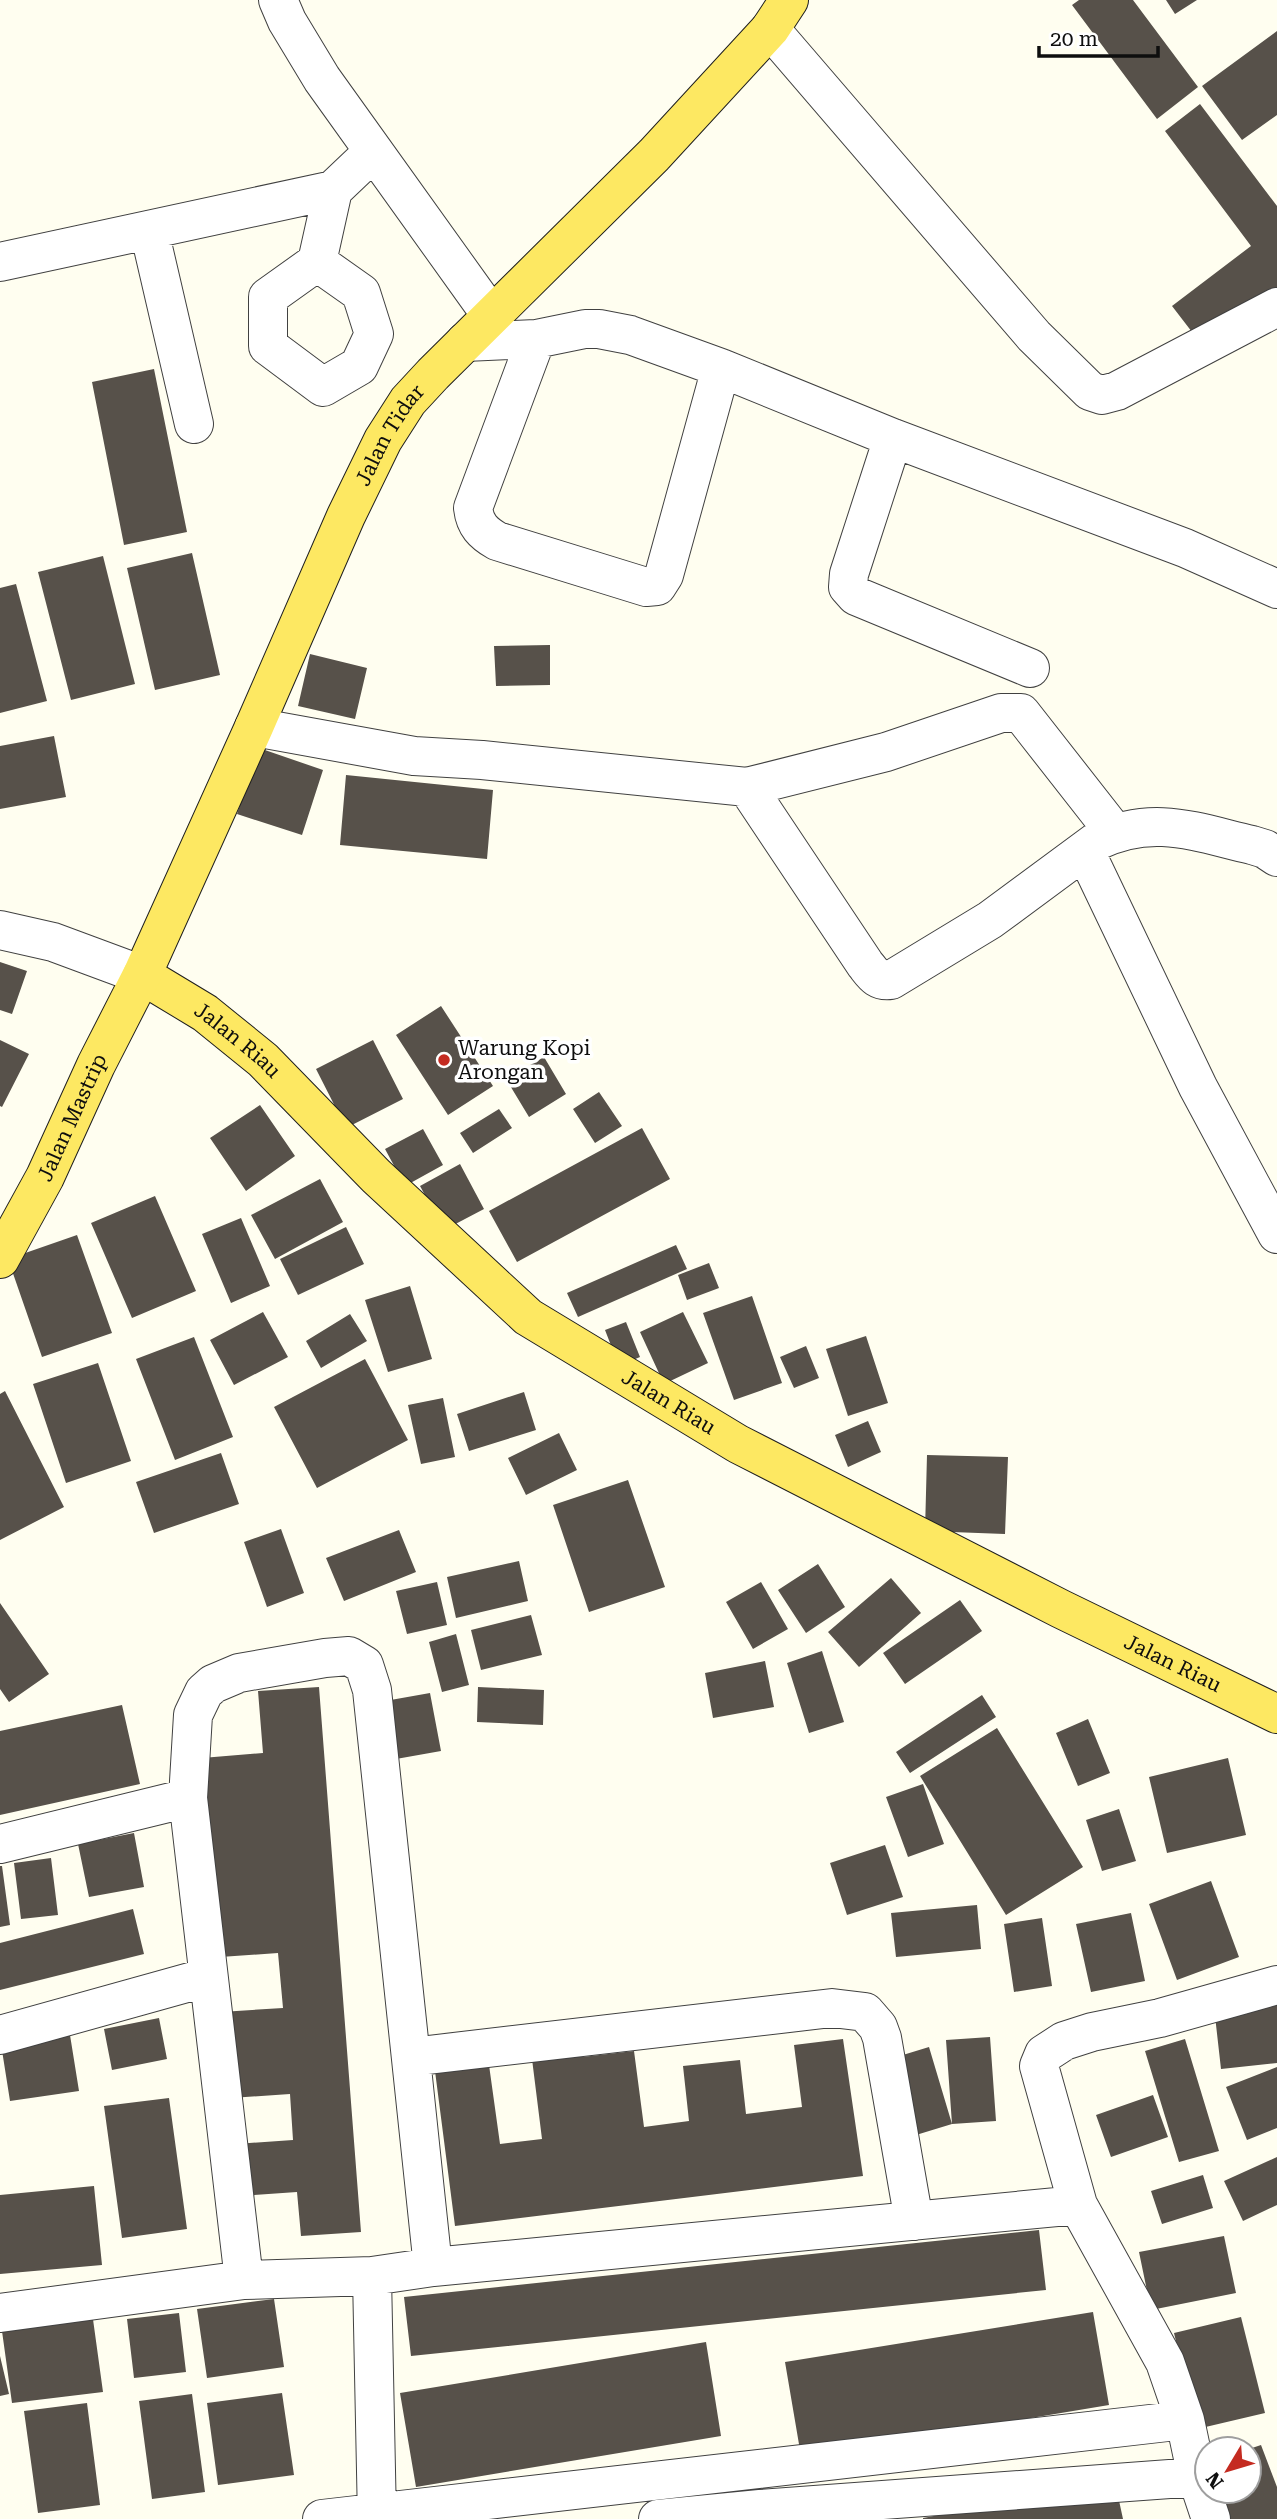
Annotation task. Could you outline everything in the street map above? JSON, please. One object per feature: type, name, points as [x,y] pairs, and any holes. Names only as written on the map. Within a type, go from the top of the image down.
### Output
[{"type":"main road","name":"Jalan Tidar","points":[[142,975],[346,516],[383,440],[408,401],[478,328],[654,155],[779,15]]},
{"type":"main road","name":"Jalan Mastrip","points":[[0,1259],[46,1177],[96,1065],[142,975]]},
{"type":"main road","name":"Jalan Riau","points":[[142,975],[205,1013],[263,1060],[376,1176],[528,1317],[738,1444],[1060,1609],[1277,1714]]},
{"type":"street","points":[[278,0],[287,21],[322,79],[373,152],[478,328],[536,340],[585,329],[630,335],[1185,548],[1277,589]]},
{"type":"street","points":[[779,15],[1034,336],[1090,391],[1102,395],[1117,391],[1277,307]]},
{"type":"street","points":[[0,262],[333,190],[373,152]]},
{"type":"street","points":[[317,262],[333,190]]},
{"type":"street","points":[[149,230],[194,424]]},
{"type":"street","points":[[536,340],[473,509],[475,521],[482,531],[497,541],[646,587],[657,586],[664,575],[721,368]]},
{"type":"street","points":[[893,438],[849,575],[848,587],[856,596],[1030,668]]},
{"type":"street","points":[[254,727],[414,756],[482,760],[747,787],[887,752],[1001,713],[1021,713],[1100,842],[1198,1087],[1277,1234]]},
{"type":"street","points":[[747,787],[865,964],[875,978],[885,981],[891,980],[990,920],[1100,842],[1141,827],[1170,826],[1252,845],[1277,857]]},
{"type":"street","points":[[0,930],[53,942],[142,975]]},
{"type":"street","points":[[244,2280],[188,1798],[193,1715],[204,1692],[213,1684],[239,1673],[349,1656],[364,1665],[372,1690],[433,2267]]},
{"type":"street","points":[[0,1844],[188,1798]]},
{"type":"street","points":[[0,2035],[208,1977]]},
{"type":"street","points":[[1193,2458],[1185,2420],[1165,2362],[1078,2205],[1039,2066],[1044,2054],[1064,2041],[1092,2032],[1160,2018],[1277,1985]]},
{"type":"street","points":[[411,2057],[832,2008],[865,2012],[878,2027],[882,2038],[914,2221]]},
{"type":"street","points":[[0,2313],[244,2280],[372,2276],[433,2267],[1078,2205]]},
{"type":"street","points":[[372,2276],[377,2515]]},
{"type":"street","points":[[322,2519],[377,2515],[1185,2420]]},
{"type":"street","points":[[755,2470],[760,2509]]},
{"type":"street","points":[[658,2519],[1193,2477]]},
{"type":"building","points":[[1079,0],[1133,0],[1198,87],[1157,119],[1072,5]]},
{"type":"building","points":[[1166,0],[1197,0],[1175,14]]},
{"type":"building","points":[[1277,31],[1277,115],[1242,140],[1202,86]]},
{"type":"building","points":[[1200,104],[1277,206],[1277,289],[1202,345],[1172,306],[1251,246],[1165,131]]},
{"type":"building","points":[[154,369],[187,532],[124,545],[92,382]]},
{"type":"building","points":[[192,553],[220,675],[155,690],[127,568]]},
{"type":"building","points":[[103,556],[135,684],[71,700],[38,572]]},
{"type":"building","points":[[16,584],[47,701],[0,713],[0,588]]},
{"type":"building","points":[[550,645],[550,685],[496,686],[494,646]]},
{"type":"building","points":[[310,654],[367,668],[355,719],[298,706]]},
{"type":"building","points":[[54,736],[66,797],[0,809],[0,746]]},
{"type":"building","points":[[259,748],[323,770],[302,835],[237,814]]},
{"type":"building","points":[[346,775],[493,790],[487,859],[340,845]]},
{"type":"building","points":[[0,962],[27,971],[12,1014],[0,1010]]},
{"type":"building","name":"Warung Kopi Arongan","points":[[441,1006],[493,1086],[448,1115],[396,1035]]},
{"type":"building","points":[[0,1040],[29,1054],[2,1107],[0,1106]]},
{"type":"building","points":[[373,1040],[403,1099],[346,1128],[316,1069]]},
{"type":"building","points":[[544,1057],[566,1094],[529,1117],[506,1079]]},
{"type":"building","points":[[599,1092],[622,1126],[595,1143],[573,1109]]},
{"type":"building","points":[[260,1105],[295,1156],[246,1191],[210,1138]]},
{"type":"building","points":[[499,1109],[512,1128],[473,1153],[460,1133]]},
{"type":"building","points":[[642,1128],[670,1179],[517,1262],[489,1211]]},
{"type":"building","points":[[423,1129],[443,1165],[405,1186],[385,1149]]},
{"type":"building","points":[[460,1164],[484,1209],[444,1230],[420,1186]]},
{"type":"building","points":[[320,1179],[343,1222],[275,1259],[251,1215]]},
{"type":"building","points":[[155,1196],[196,1291],[132,1318],[91,1223]]},
{"type":"building","points":[[241,1218],[270,1286],[231,1303],[202,1234]]},
{"type":"building","points":[[346,1227],[364,1264],[298,1295],[280,1259]]},
{"type":"building","points":[[77,1235],[112,1333],[42,1357],[8,1259]]},
{"type":"building","points":[[676,1245],[687,1269],[578,1317],[567,1293]]},
{"type":"building","points":[[709,1263],[719,1288],[687,1300],[678,1275]]},
{"type":"building","points":[[410,1286],[432,1359],[388,1372],[365,1300]]},
{"type":"building","points":[[752,1296],[782,1383],[734,1400],[703,1313]]},
{"type":"building","points":[[263,1312],[288,1357],[234,1385],[210,1340]]},
{"type":"building","points":[[683,1312],[708,1363],[664,1384],[640,1332]]},
{"type":"building","points":[[350,1314],[367,1341],[321,1368],[306,1341]]},
{"type":"building","points":[[626,1322],[640,1357],[619,1366],[605,1330]]},
{"type":"building","points":[[866,1336],[888,1403],[848,1416],[826,1349]]},
{"type":"building","points":[[194,1337],[233,1437],[175,1460],[136,1359]]},
{"type":"building","points":[[806,1346],[819,1378],[794,1388],[780,1357]]},
{"type":"building","points":[[365,1359],[408,1440],[317,1488],[274,1407]]},
{"type":"building","points":[[98,1363],[131,1461],[66,1483],[33,1384]]},
{"type":"building","points":[[5,1391],[64,1507],[0,1540],[0,1394]]},
{"type":"building","points":[[524,1392],[536,1430],[469,1451],[457,1414]]},
{"type":"building","points":[[443,1398],[455,1457],[421,1464],[408,1405]]},
{"type":"building","points":[[868,1421],[881,1452],[848,1467],[835,1435]]},
{"type":"building","points":[[559,1433],[577,1470],[526,1495],[508,1458]]},
{"type":"building","points":[[221,1453],[239,1504],[154,1533],[136,1482]]},
{"type":"building","points":[[927,1455],[1008,1457],[1005,1534],[925,1531]]},
{"type":"building","points":[[628,1480],[665,1587],[589,1612],[553,1505]]},
{"type":"building","points":[[281,1529],[304,1593],[267,1607],[244,1542]]},
{"type":"building","points":[[399,1530],[416,1572],[344,1601],[326,1558]]},
{"type":"building","points":[[519,1561],[528,1601],[456,1618],[447,1577]]},
{"type":"building","points":[[818,1564],[845,1607],[806,1633],[778,1590]]},
{"type":"building","points":[[891,1578],[921,1613],[859,1667],[828,1632]]},
{"type":"building","points":[[437,1582],[447,1625],[407,1634],[396,1591]]},
{"type":"building","points":[[761,1582],[788,1629],[753,1649],[726,1602]]},
{"type":"building","points":[[960,1600],[982,1631],[905,1684],[883,1653]]},
{"type":"building","points":[[0,1603],[49,1674],[9,1702],[0,1689]]},
{"type":"building","points":[[531,1615],[542,1655],[481,1670],[471,1630]]},
{"type":"building","points":[[456,1634],[469,1685],[442,1692],[429,1642]]},
{"type":"building","points":[[822,1651],[844,1722],[809,1733],[787,1663]]},
{"type":"building","points":[[765,1661],[774,1707],[713,1718],[705,1673]]},
{"type":"building","points":[[319,1687],[361,2232],[301,2236],[297,2192],[241,2196],[236,2144],[293,2140],[290,2094],[231,2098],[221,2012],[283,2008],[278,1953],[206,1958],[202,1758],[263,1753],[258,1691]]},
{"type":"building","points":[[478,1687],[544,1690],[543,1725],[477,1722]]},
{"type":"building","points":[[430,1693],[441,1751],[396,1759],[385,1701]]},
{"type":"building","points":[[982,1695],[996,1717],[910,1773],[896,1752]]},
{"type":"building","points":[[122,1705],[140,1784],[0,1815],[0,1731]]},
{"type":"building","points":[[1088,1719],[1110,1773],[1078,1786],[1056,1733]]},
{"type":"building","points":[[997,1728],[1083,1867],[1006,1915],[920,1776]]},
{"type":"building","points":[[1228,1758],[1246,1835],[1167,1853],[1149,1777]]},
{"type":"building","points":[[923,1784],[944,1844],[908,1857],[886,1797]]},
{"type":"building","points":[[1119,1809],[1136,1861],[1102,1871],[1086,1820]]},
{"type":"building","points":[[134,1833],[144,1887],[89,1897],[78,1844]]},
{"type":"building","points":[[885,1845],[903,1897],[847,1915],[830,1863]]},
{"type":"building","points":[[51,1858],[58,1915],[21,1919],[14,1863]]},
{"type":"building","points":[[0,1866],[10,1925],[0,1927]]},
{"type":"building","points":[[1211,1881],[1239,1957],[1177,1980],[1149,1904]]},
{"type":"building","points":[[977,1905],[981,1949],[896,1957],[891,1913]]},
{"type":"building","points":[[133,1909],[144,1954],[0,1990],[0,1943]]},
{"type":"building","points":[[1131,1913],[1145,1981],[1091,1992],[1076,1924]]},
{"type":"building","points":[[1042,1918],[1052,1986],[1014,1992],[1004,1924]]},
{"type":"building","points":[[1277,2001],[1277,2063],[1221,2069],[1214,2007]]},
{"type":"building","points":[[159,2018],[167,2059],[112,2070],[104,2029]]},
{"type":"building","points":[[70,2035],[79,2091],[10,2101],[1,2044]]},
{"type":"building","points":[[990,2037],[996,2121],[952,2124],[946,2040]]},
{"type":"building","points":[[843,2039],[863,2176],[455,2226],[435,2071],[489,2065],[500,2144],[542,2139],[532,2059],[581,2053],[582,2057],[634,2051],[644,2127],[689,2121],[683,2066],[740,2060],[746,2114],[802,2107],[794,2045]]},
{"type":"building","points":[[1185,2039],[1219,2151],[1179,2162],[1145,2051]]},
{"type":"building","points":[[929,2047],[952,2124],[916,2135],[893,2058]]},
{"type":"building","points":[[1277,2067],[1277,2128],[1247,2140],[1226,2087]]},
{"type":"building","points":[[1153,2095],[1168,2137],[1111,2157],[1096,2115]]},
{"type":"building","points":[[169,2098],[187,2229],[122,2238],[104,2106]]},
{"type":"building","points":[[1277,2157],[1277,2205],[1243,2221],[1224,2181]]},
{"type":"building","points":[[1203,2175],[1213,2208],[1162,2224],[1151,2191]]},
{"type":"building","points":[[94,2186],[102,2265],[0,2274],[0,2195]]},
{"type":"building","points":[[1039,2230],[1046,2290],[411,2356],[404,2297]]},
{"type":"building","points":[[1224,2236],[1236,2293],[1151,2310],[1139,2252]]},
{"type":"building","points":[[274,2299],[284,2367],[207,2378],[197,2309]]},
{"type":"building","points":[[92,2312],[103,2392],[12,2403],[1,2324]]},
{"type":"building","points":[[1093,2312],[1109,2405],[801,2456],[785,2362]]},
{"type":"building","points":[[179,2313],[186,2372],[134,2378],[127,2319]]},
{"type":"building","points":[[1241,2317],[1265,2413],[1197,2429],[1174,2333]]},
{"type":"building","points":[[706,2342],[721,2436],[416,2487],[400,2393]]},
{"type":"building","points":[[0,2356],[9,2394],[0,2396]]},
{"type":"building","points":[[282,2393],[294,2475],[218,2485],[207,2403]]},
{"type":"building","points":[[192,2394],[205,2492],[152,2499],[139,2401]]},
{"type":"building","points":[[87,2403],[100,2505],[38,2513],[24,2411]]},
{"type":"building","points":[[1263,2450],[1277,2487],[1277,2519],[1230,2519],[1224,2505],[1263,2505]]},
{"type":"building","points":[[1115,2482],[1123,2519],[923,2519],[923,2518]]},
{"type":"place","name":"Warung Kopi Arongan","points":[[444,1060]]}]
